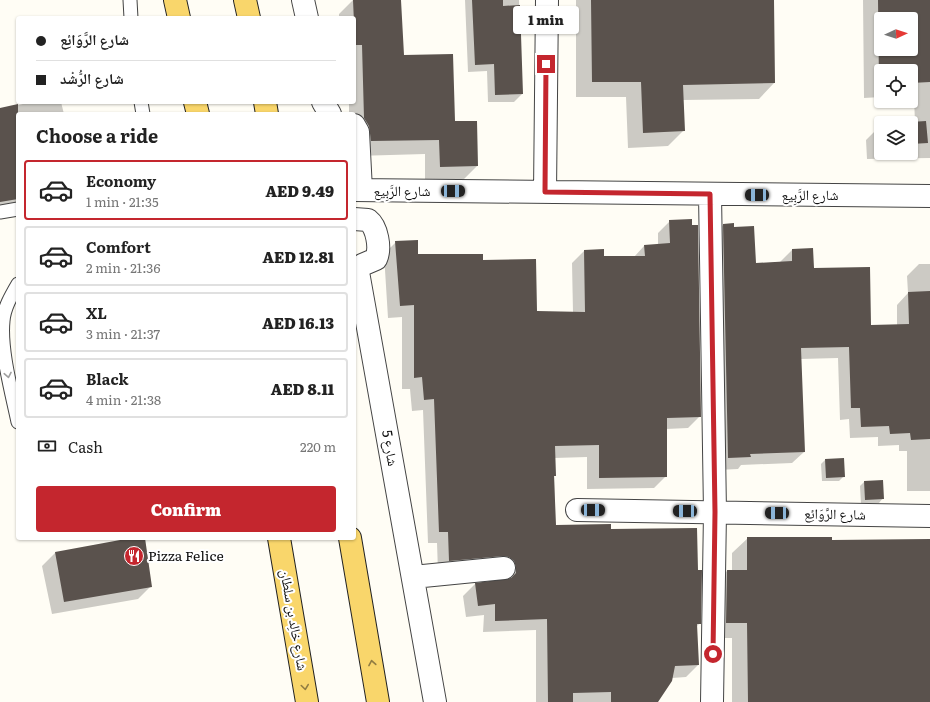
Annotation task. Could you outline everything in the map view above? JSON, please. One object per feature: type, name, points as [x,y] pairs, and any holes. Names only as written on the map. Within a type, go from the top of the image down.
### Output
[{"type":"main road","points":[[175,0],[179,16]]},
{"type":"main road","points":[[245,0],[249,16]]},
{"type":"main road","name":"شارع خالِد بن سلطان","points":[[279,540],[307,702]]},
{"type":"main road","points":[[350,540],[378,702]]},
{"type":"street","points":[[303,0],[307,16]]},
{"type":"street","points":[[545,192],[547,0]]},
{"type":"street","points":[[356,128],[358,132],[358,190]]},
{"type":"street","name":"شارع الرَّبِيع","points":[[358,190],[930,196]]},
{"type":"street","points":[[710,194],[715,512],[712,702]]},
{"type":"street","name":"شارع 5","points":[[356,219],[368,220],[375,228],[378,254],[372,262],[362,265],[358,272],[435,702]]},
{"type":"street","name":"شارع الرَّوَائِع","points":[[577,510],[930,516]]},
{"type":"street","points":[[413,577],[504,568]]},
{"type":"lane","points":[[130,0],[131,16]]},
{"type":"lane","points":[[0,212],[16,209]]},
{"type":"lane","points":[[16,287],[8,301],[2,320],[2,341],[16,412]]},
{"type":"building","points":[[353,0],[401,0],[404,55],[453,54],[455,121],[477,121],[478,166],[440,167],[439,140],[371,141],[369,126],[364,118],[362,45],[356,45],[356,16],[354,16]]},
{"type":"building","points":[[472,0],[503,0],[503,6],[520,5],[523,94],[495,95],[494,64],[475,65]]},
{"type":"building","points":[[591,0],[774,0],[775,83],[683,85],[685,131],[643,133],[641,82],[592,82]]},
{"type":"building","points":[[878,0],[930,0],[930,82],[918,83],[918,64],[879,64],[879,56],[918,56],[918,12],[878,12]]},
{"type":"building","points":[[18,104],[18,112],[16,112],[16,199],[0,202],[0,108]]},
{"type":"building","points":[[926,121],[928,143],[918,144],[918,122]]},
{"type":"building","points":[[692,219],[692,225],[698,225],[701,417],[667,418],[667,477],[599,478],[599,445],[555,446],[556,476],[554,476],[556,525],[611,524],[611,529],[697,528],[698,570],[702,570],[701,624],[697,624],[699,665],[675,666],[672,681],[658,702],[611,702],[611,692],[573,693],[573,702],[548,702],[547,619],[495,621],[495,604],[478,606],[475,583],[511,578],[516,573],[514,561],[509,557],[503,556],[449,561],[448,532],[439,532],[434,399],[424,400],[422,377],[414,378],[414,305],[400,306],[395,241],[418,240],[418,254],[483,254],[483,260],[536,259],[537,311],[585,312],[584,250],[604,249],[604,256],[645,256],[644,245],[670,243],[669,220]]},
{"type":"building","points":[[734,223],[734,227],[754,226],[756,263],[792,261],[792,249],[813,248],[814,268],[870,267],[871,325],[909,324],[908,292],[930,291],[930,439],[911,440],[910,433],[890,434],[889,426],[861,427],[860,408],[851,408],[849,347],[801,348],[805,452],[750,454],[751,457],[728,458],[723,224]]},
{"type":"building","points":[[844,458],[845,477],[826,478],[825,459]]},
{"type":"building","points":[[883,480],[884,499],[865,500],[864,481]]},
{"type":"building","points":[[747,537],[832,537],[832,540],[930,539],[930,702],[748,702],[747,623],[726,623],[727,570],[747,570]]},
{"type":"building","points":[[120,540],[145,540],[152,587],[64,602],[55,552]]},
{"type":"place","name":"Pizza Felice","points":[[134,556]]},
{"type":"route","points":[[546,64],[545,192],[710,194],[715,512],[713,654]]}]
